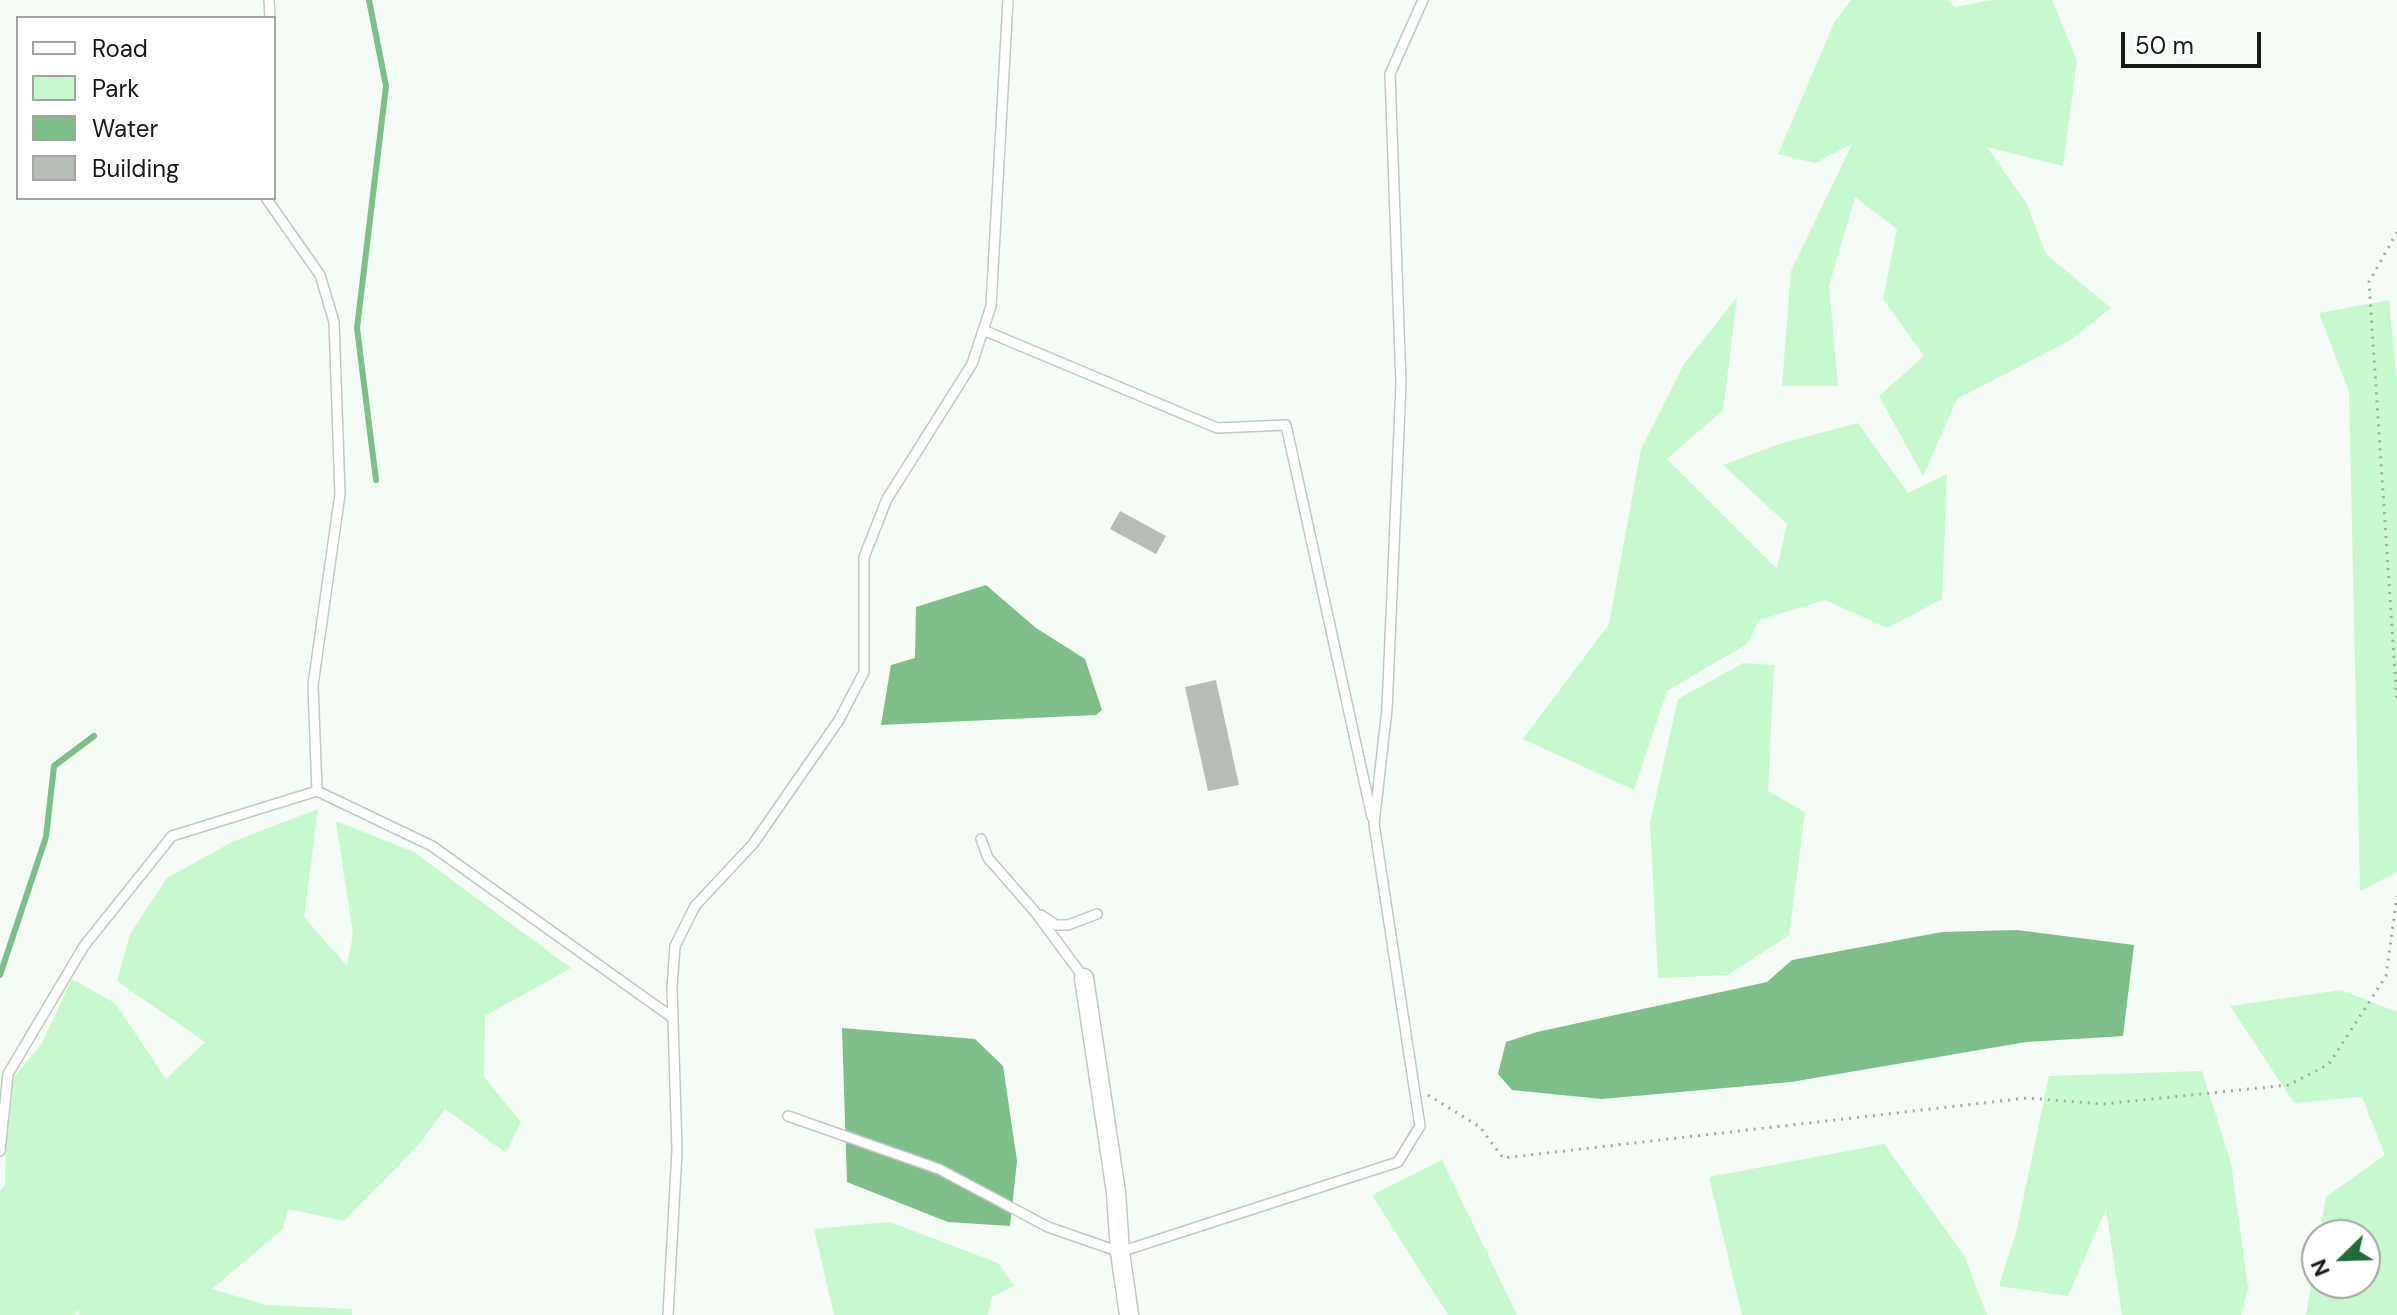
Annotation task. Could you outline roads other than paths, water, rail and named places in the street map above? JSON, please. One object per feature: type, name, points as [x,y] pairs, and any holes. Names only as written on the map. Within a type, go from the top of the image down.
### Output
[{"type":"street","points":[[1084,978],[1116,1192],[1129,1315]]},
{"type":"lane","points":[[668,1315],[677,1151],[673,1018],[675,946],[695,906],[753,844],[839,720],[864,672],[864,557],[887,499],[972,364],[991,306],[1008,0]]},
{"type":"lane","points":[[1374,824],[1387,709],[1401,384],[1390,74],[1423,0]]},
{"type":"lane","points":[[267,200],[320,275],[334,322],[340,494],[313,685],[317,791]]},
{"type":"lane","points":[[788,1116],[939,1169],[1048,1227],[1120,1252],[1398,1162],[1420,1126],[1411,1085],[1374,824],[1286,425],[1217,428],[983,330]]},
{"type":"lane","points":[[0,1151],[8,1074],[84,946],[172,836],[317,791],[432,846],[673,1018]]},
{"type":"lane","points":[[981,839],[988,858],[1036,913],[1084,978]]},
{"type":"lane","points":[[1036,913],[1056,925],[1068,925],[1097,914]]},
{"type":"water","points":[[986,585],[1036,628],[1085,659],[1102,710],[1096,715],[881,725],[891,665],[915,658],[916,607]]},
{"type":"water","points":[[2017,930],[2134,945],[2123,1036],[2026,1042],[1791,1082],[1602,1099],[1512,1090],[1498,1074],[1506,1042],[1537,1032],[1767,982],[1792,960],[1942,932]]},
{"type":"water","points":[[842,1028],[975,1039],[1003,1066],[1017,1161],[1010,1226],[948,1222],[847,1182]]},
{"type":"waterway","points":[[369,0],[386,86],[357,328],[376,480]]},
{"type":"waterway","points":[[0,975],[46,837],[54,766],[94,736]]}]
